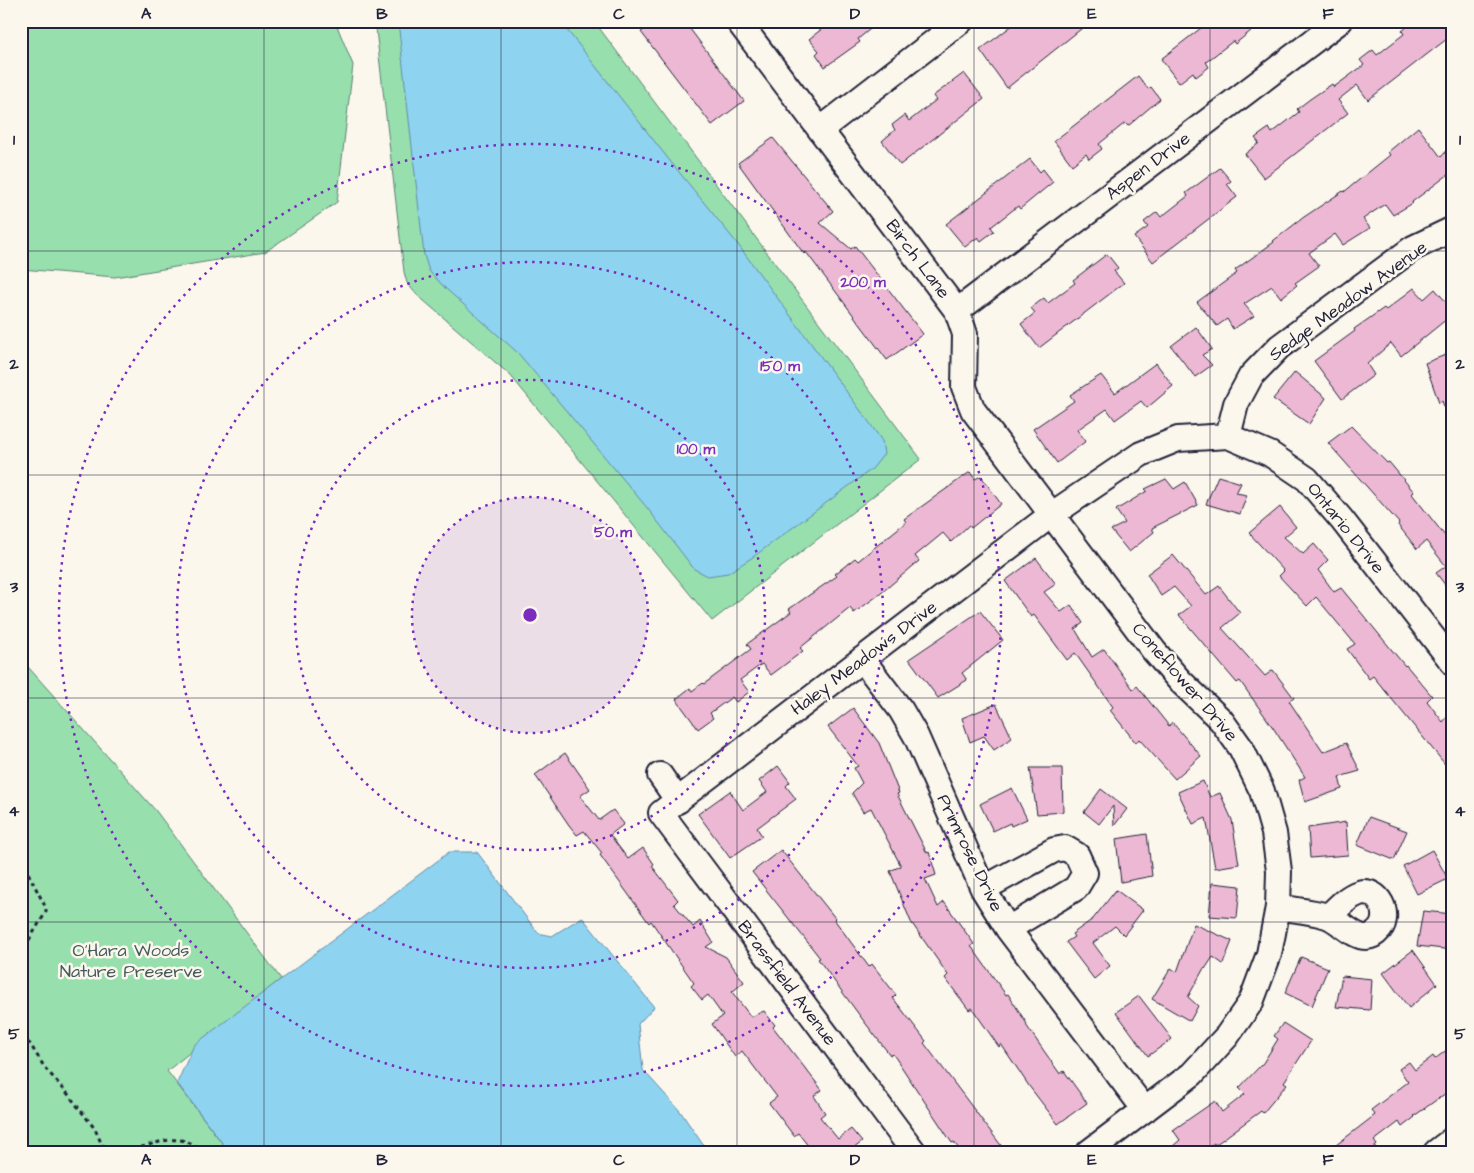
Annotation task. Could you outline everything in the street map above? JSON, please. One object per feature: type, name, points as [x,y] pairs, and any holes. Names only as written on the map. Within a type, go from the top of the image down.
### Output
[{"type":"street","name":"Birch Lane","points":[[738,21],[957,311],[965,334],[964,387],[972,410],[1051,515]]},
{"type":"street","points":[[821,129],[961,21]]},
{"type":"street","name":"Aspen Drive","points":[[957,311],[1340,21]]},
{"type":"street","name":"Sedge Meadow Avenue","points":[[1228,436],[1236,404],[1251,376],[1279,347],[1413,248],[1453,229]]},
{"type":"street","name":"Ontario Drive","points":[[1051,515],[1141,454],[1178,439],[1228,436],[1270,454],[1307,479],[1342,520],[1453,663]]},
{"type":"street","name":"Haley Meadows Drive","points":[[669,807],[1051,515]]},
{"type":"street","name":"Coneflower Drive","points":[[1051,515],[1154,651],[1180,681],[1221,720],[1241,748],[1262,790],[1274,833],[1279,871],[1278,908],[1269,954],[1251,1002],[1227,1036],[1192,1074],[1089,1152]]},
{"type":"street","name":"Primrose Drive","points":[[862,659],[901,710],[916,736],[983,889],[1008,929],[1145,1110]]},
{"type":"street","points":[[660,776],[669,807]]},
{"type":"street","name":"Brassfield Avenue","points":[[669,807],[914,1152]]},
{"type":"street","points":[[983,889],[1054,850],[1065,848],[1077,855],[1085,873],[1076,888],[1008,929]]},
{"type":"street","points":[[1278,908],[1329,916]]},
{"type":"street","points":[[1436,1152],[1453,1139]]},
{"type":"path","points":[[21,859],[46,908],[46,912],[21,953]]},
{"type":"path","points":[[21,1037],[30,1044],[45,1068],[96,1129],[102,1145],[100,1152]]},
{"type":"path","points":[[102,1145],[123,1151],[174,1139],[189,1142],[201,1152]]},
{"type":"green space","points":[[21,21],[335,21],[353,65],[337,202],[265,252],[115,277],[21,269]]},
{"type":"green space","points":[[375,21],[594,21],[921,459],[712,621],[510,375],[416,294],[407,283],[404,272]]},
{"type":"green space","name":"O'Hara Woods Nature Preserve","points":[[21,659],[156,811],[281,979],[167,1071],[229,1152],[21,1152]]},
{"type":"water","points":[[398,21],[560,21],[736,242],[869,422],[882,441],[884,454],[872,469],[753,557],[728,573],[708,576],[694,569],[648,509],[518,353],[445,288],[429,271],[424,255]]},
{"type":"water","points":[[449,852],[477,852],[538,933],[552,936],[582,917],[654,1007],[638,1024],[643,1070],[680,1111],[708,1152],[229,1152],[177,1083],[194,1045]]},
{"type":"building","points":[[656,21],[684,21],[744,101],[712,125],[641,32]]},
{"type":"building","points":[[832,21],[880,21],[858,39],[860,42],[825,67],[816,54],[819,51],[809,39]]},
{"type":"building","points":[[1018,21],[1091,21],[1007,88],[980,50]]},
{"type":"building","points":[[1210,21],[1263,21],[1235,44],[1233,41],[1206,62],[1209,67],[1196,77],[1193,72],[1179,83],[1161,59]]},
{"type":"building","points":[[1414,21],[1442,21],[1452,35],[1368,100],[1357,85],[1338,100],[1348,113],[1264,178],[1245,154],[1259,143],[1255,138],[1269,128],[1272,133],[1299,112],[1297,109],[1310,99],[1332,84],[1334,87],[1364,65],[1360,60],[1373,50],[1377,55],[1404,34],[1402,31]]},
{"type":"building","points":[[964,73],[984,99],[900,165],[882,141],[895,130],[892,125],[905,115],[909,121],[936,100],[933,96]]},
{"type":"building","points":[[1138,76],[1148,89],[1151,87],[1160,99],[1128,126],[1125,123],[1099,144],[1102,149],[1089,159],[1086,154],[1072,165],[1054,141]]},
{"type":"building","points":[[1418,127],[1441,157],[1453,144],[1453,171],[1413,203],[1393,215],[1385,204],[1363,219],[1370,228],[1343,245],[1335,234],[1309,253],[1319,266],[1295,283],[1297,285],[1281,298],[1272,286],[1244,304],[1254,316],[1233,329],[1227,319],[1217,326],[1197,302],[1237,273],[1235,270],[1274,242],[1304,217],[1344,192],[1390,155],[1388,152]]},
{"type":"building","points":[[773,138],[833,211],[820,223],[851,249],[855,246],[923,334],[887,360],[806,252],[804,254],[738,163]]},
{"type":"building","points":[[1030,159],[1040,172],[1043,169],[1053,182],[1020,209],[1018,206],[991,227],[994,231],[981,241],[978,237],[965,247],[946,224]]},
{"type":"building","points":[[1220,168],[1231,181],[1227,184],[1237,197],[1153,262],[1134,237],[1148,227],[1144,222],[1157,212],[1161,217],[1188,196],[1186,193]]},
{"type":"building","points":[[1107,254],[1118,268],[1114,271],[1124,283],[1039,348],[1021,324],[1035,313],[1031,308],[1044,298],[1048,303],[1075,283],[1073,280]]},
{"type":"building","points":[[1414,288],[1424,299],[1435,289],[1453,310],[1453,314],[1401,356],[1391,343],[1367,364],[1374,375],[1342,399],[1314,361],[1355,331],[1354,329],[1384,308],[1386,310]]},
{"type":"building","points":[[1196,327],[1212,349],[1202,355],[1212,365],[1195,377],[1171,346]]},
{"type":"building","points":[[1453,352],[1453,425],[1451,425],[1442,401],[1439,403],[1425,363]]},
{"type":"building","points":[[1156,363],[1173,386],[1147,408],[1141,401],[1115,420],[1107,409],[1077,430],[1086,441],[1057,463],[1033,429],[1074,401],[1070,395],[1101,375],[1115,393]]},
{"type":"building","points":[[1295,372],[1326,398],[1309,424],[1273,399]]},
{"type":"building","points":[[1351,426],[1387,463],[1389,462],[1414,492],[1412,494],[1453,546],[1453,595],[1436,573],[1446,566],[1426,541],[1417,549],[1398,525],[1399,523],[1328,443]]},
{"type":"building","points":[[970,472],[975,479],[981,476],[1001,504],[971,528],[969,525],[951,542],[943,533],[915,556],[919,561],[880,594],[854,613],[850,608],[800,648],[803,651],[771,675],[762,664],[740,680],[749,692],[736,702],[732,697],[710,713],[713,718],[698,729],[676,699],[690,688],[692,691],[704,684],[751,649],[747,644],[791,612],[789,609],[837,576],[835,574],[855,558],[858,561],[906,522],[904,519]]},
{"type":"building","points":[[1218,476],[1241,483],[1236,493],[1247,495],[1240,514],[1206,504]]},
{"type":"building","points":[[1166,479],[1174,489],[1185,482],[1198,505],[1152,528],[1154,532],[1129,552],[1111,530],[1125,523],[1116,510],[1147,491],[1145,489]]},
{"type":"building","points":[[1280,507],[1296,527],[1284,537],[1303,554],[1314,544],[1328,560],[1318,570],[1334,592],[1341,588],[1432,696],[1427,701],[1443,722],[1453,710],[1453,774],[1373,676],[1369,679],[1347,649],[1355,644],[1316,597],[1307,606],[1279,576],[1284,571],[1249,533]]},
{"type":"building","points":[[1173,555],[1206,595],[1219,586],[1240,613],[1222,628],[1265,676],[1273,670],[1294,698],[1289,701],[1323,752],[1346,743],[1360,771],[1339,777],[1342,789],[1305,802],[1299,780],[1305,777],[1274,729],[1240,681],[1237,683],[1179,615],[1191,606],[1174,587],[1161,596],[1147,574]]},
{"type":"building","points":[[1036,558],[1056,584],[1044,592],[1061,612],[1071,605],[1083,623],[1075,629],[1092,657],[1104,649],[1133,689],[1137,686],[1169,726],[1172,722],[1201,756],[1175,779],[1139,739],[1136,743],[1110,710],[1113,707],[1075,653],[1067,660],[1034,615],[1031,617],[1005,581]]},
{"type":"building","points":[[980,611],[1003,640],[962,673],[967,680],[938,698],[909,659]]},
{"type":"building","points":[[996,704],[1012,738],[994,750],[984,736],[970,742],[962,718]]},
{"type":"building","points":[[853,708],[879,743],[899,793],[897,794],[927,853],[929,852],[936,875],[925,879],[938,907],[944,902],[974,944],[971,946],[1006,995],[1008,994],[1026,1025],[1060,1074],[1064,1071],[1087,1103],[1058,1124],[1029,1086],[1001,1044],[999,1047],[972,1008],[969,1010],[945,978],[948,975],[911,922],[890,871],[901,866],[871,808],[863,812],[852,793],[862,783],[854,768],[858,766],[828,727]]},
{"type":"building","points":[[565,753],[590,789],[580,796],[599,820],[613,810],[624,824],[610,835],[628,859],[643,848],[654,864],[652,866],[678,900],[674,904],[693,927],[700,921],[713,942],[706,947],[726,957],[744,982],[732,992],[751,1017],[764,1011],[775,1025],[773,1027],[822,1090],[814,1096],[825,1113],[820,1117],[838,1139],[851,1129],[862,1142],[849,1152],[813,1152],[798,1133],[794,1136],[769,1103],[777,1097],[742,1051],[735,1057],[712,1024],[723,1016],[708,995],[702,1000],[691,986],[694,983],[651,921],[649,923],[600,855],[602,853],[584,831],[577,835],[569,825],[535,775]]},
{"type":"building","points":[[778,766],[790,782],[786,786],[796,799],[757,828],[762,836],[730,858],[698,814],[730,791],[743,810],[767,792],[759,781]]},
{"type":"building","points":[[1030,768],[1062,768],[1063,812],[1037,814]]},
{"type":"building","points":[[1203,781],[1210,797],[1220,793],[1232,820],[1239,864],[1215,868],[1206,818],[1193,824],[1178,792]]},
{"type":"building","points":[[1012,788],[1027,819],[1011,826],[1010,823],[993,831],[980,804]]},
{"type":"building","points":[[1101,789],[1127,809],[1114,826],[1113,806],[1099,824],[1084,812]]},
{"type":"building","points":[[1369,817],[1407,831],[1394,860],[1357,845]]},
{"type":"building","points":[[1346,822],[1348,855],[1310,858],[1308,828]]},
{"type":"building","points":[[1147,834],[1152,876],[1121,882],[1116,839]]},
{"type":"building","points":[[781,850],[835,918],[869,967],[872,964],[896,995],[893,998],[926,1041],[924,1043],[1006,1152],[961,1152],[954,1142],[952,1143],[893,1054],[890,1055],[818,959],[820,958],[752,872]]},
{"type":"building","points":[[1432,850],[1448,879],[1417,894],[1403,866]]},
{"type":"building","points":[[1212,883],[1240,886],[1237,918],[1209,916]]},
{"type":"building","points":[[1116,890],[1143,910],[1124,935],[1115,926],[1093,943],[1110,966],[1094,979],[1066,942],[1074,937],[1072,934],[1093,919]]},
{"type":"building","points":[[1423,911],[1453,914],[1453,950],[1417,946]]},
{"type":"building","points":[[1194,924],[1232,941],[1223,964],[1213,957],[1204,968],[1188,997],[1198,1006],[1190,1021],[1152,999],[1171,968],[1177,972]]},
{"type":"building","points":[[1413,950],[1437,984],[1409,1008],[1383,973]]},
{"type":"building","points":[[1301,957],[1328,968],[1312,1006],[1285,993]]},
{"type":"building","points":[[1342,976],[1372,979],[1370,1010],[1336,1007]]},
{"type":"building","points":[[1139,996],[1172,1039],[1148,1056],[1116,1012]]},
{"type":"building","points":[[1283,1023],[1311,1041],[1284,1082],[1287,1084],[1263,1113],[1261,1111],[1215,1145],[1214,1143],[1202,1152],[1166,1152],[1180,1140],[1173,1130],[1215,1101],[1222,1112],[1245,1094],[1239,1088],[1263,1063],[1278,1039],[1274,1036]]},
{"type":"building","points":[[1453,1045],[1453,1088],[1402,1127],[1399,1122],[1374,1141],[1377,1145],[1369,1152],[1327,1152],[1375,1115],[1371,1110],[1408,1082],[1399,1069],[1409,1062],[1415,1070],[1433,1056],[1435,1059]]}]
